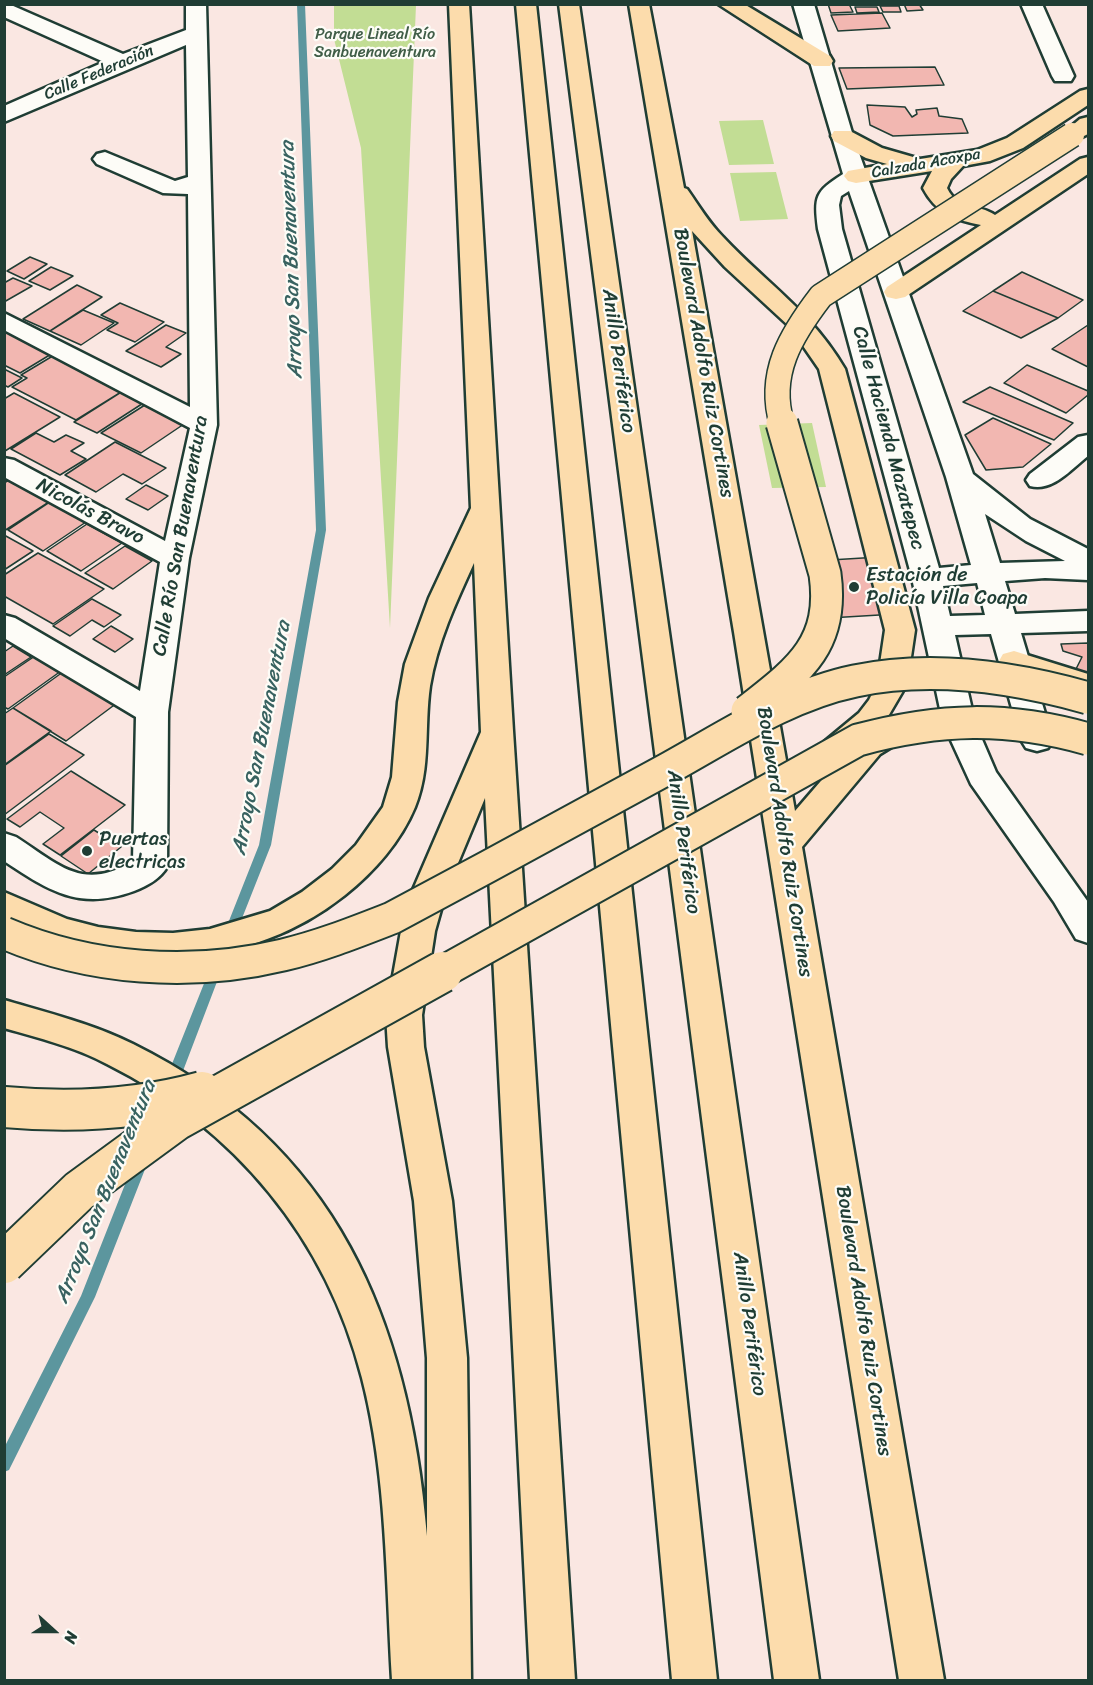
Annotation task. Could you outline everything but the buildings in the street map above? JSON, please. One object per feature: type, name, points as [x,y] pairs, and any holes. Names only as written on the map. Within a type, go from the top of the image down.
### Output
[{"type":"main road","points":[[459,4],[497,731],[553,1680]]},
{"type":"main road","points":[[526,4],[695,1680]]},
{"type":"main road","name":"Anillo Periférico","points":[[569,4],[797,1680]]},
{"type":"main road","name":"Boulevard Adolfo Ruiz Cortines","points":[[639,4],[668,161],[784,845],[922,1680]]},
{"type":"main road","points":[[728,4],[822,61]]},
{"type":"main road","name":"Calzada Acoxpa","points":[[856,176],[981,156],[1015,143],[1089,96]]},
{"type":"main road","points":[[682,762],[796,670],[826,628],[830,593],[777,407],[780,366],[796,328],[821,296],[841,280],[1081,129]]},
{"type":"main road","points":[[842,136],[874,153],[929,166]]},
{"type":"main road","points":[[981,156],[974,167],[980,180],[988,185],[1018,194],[1049,191]]},
{"type":"main road","points":[[668,161],[672,179],[690,214],[708,235],[802,324],[824,352],[832,369],[900,630],[892,684],[883,702],[870,721],[830,753]]},
{"type":"main road","points":[[954,162],[940,176],[935,188],[939,198],[951,209],[970,216],[1008,218]]},
{"type":"main road","points":[[896,292],[1089,164]]},
{"type":"main road","points":[[4,904],[61,930],[103,941],[152,946],[205,943],[266,927],[309,904],[333,887],[363,861],[383,837],[406,790],[413,748],[415,686],[421,663],[428,638],[485,507]]},
{"type":"main road","points":[[1014,661],[1089,685]]},
{"type":"main road","points":[[4,933],[22,942],[89,961],[125,965],[199,965],[265,959],[333,941],[392,918],[743,727],[817,691],[881,676],[930,676],[1039,687],[1089,698]]},
{"type":"main road","points":[[4,1263],[79,1191],[176,1120],[269,1070],[830,753],[858,740],[889,730],[952,720],[1014,722],[1089,739]]},
{"type":"main road","points":[[784,845],[869,746],[897,731],[959,723],[1037,740],[1089,755]]},
{"type":"main road","points":[[449,1680],[447,1358],[432,1201],[406,1047],[404,1015],[414,951],[429,892],[497,731]]},
{"type":"main road","points":[[4,1014],[80,1036],[119,1053],[149,1068],[209,1108],[260,1153],[295,1192],[320,1226],[341,1264],[370,1334],[395,1441],[415,1680]]},
{"type":"main road","points":[[4,1107],[49,1112],[180,1100],[269,1070]]},
{"type":"street","name":"Calle Río San Buenaventura","points":[[4,845],[56,878],[82,888],[107,890],[132,880],[150,867],[152,712],[175,558],[204,425],[196,4]]},
{"type":"street","points":[[803,4],[822,61],[842,136],[960,477],[1037,740]]},
{"type":"street","points":[[1031,4],[1063,76]]},
{"type":"street","points":[[4,9],[122,62]]},
{"type":"street","name":"Calle Federación","points":[[9,109],[195,34]]},
{"type":"street","points":[[105,159],[171,188],[182,188],[200,180]]},
{"type":"street","name":"Calle Hacienda Mazatepec","points":[[856,176],[830,193],[827,205],[830,229],[927,578],[959,723],[982,776],[1066,893],[1089,930]]},
{"type":"street","points":[[4,320],[204,425]]},
{"type":"street","points":[[1041,480],[1089,443]]},
{"type":"street","name":"Nicolás Bravo","points":[[4,466],[175,558]]},
{"type":"street","points":[[960,477],[1004,516],[1032,534],[1089,560]]},
{"type":"street","points":[[927,578],[1045,569],[1089,571]]},
{"type":"street","points":[[939,626],[1089,621]]},
{"type":"street","points":[[4,625],[152,712]]},
{"type":"street","points":[[959,723],[981,685],[994,672],[1014,661]]},
{"type":"green space","name":"Parque Lineal Río Sanbuenaventura","points":[[334,5],[416,5],[390,628],[361,148],[334,39]]},
{"type":"green space","points":[[763,120],[774,164],[729,165],[719,121]]},
{"type":"green space","points":[[776,172],[788,219],[740,221],[730,173]]},
{"type":"green space","points":[[812,423],[826,487],[772,488],[759,425]]},
{"type":"waterway","name":"Arroyo San Buenaventura","points":[[229,936],[265,845],[321,530],[301,4]]},
{"type":"waterway","name":"Arroyo San Buenaventura","points":[[171,1084],[217,966]]},
{"type":"waterway","name":"Arroyo San Buenaventura","points":[[4,1465],[88,1297],[142,1159]]},
{"type":"place","name":"Estación de Policía Villa Coapa","points":[[854,587]]},
{"type":"place","name":"Puertas electricas","points":[[87,851]]}]
